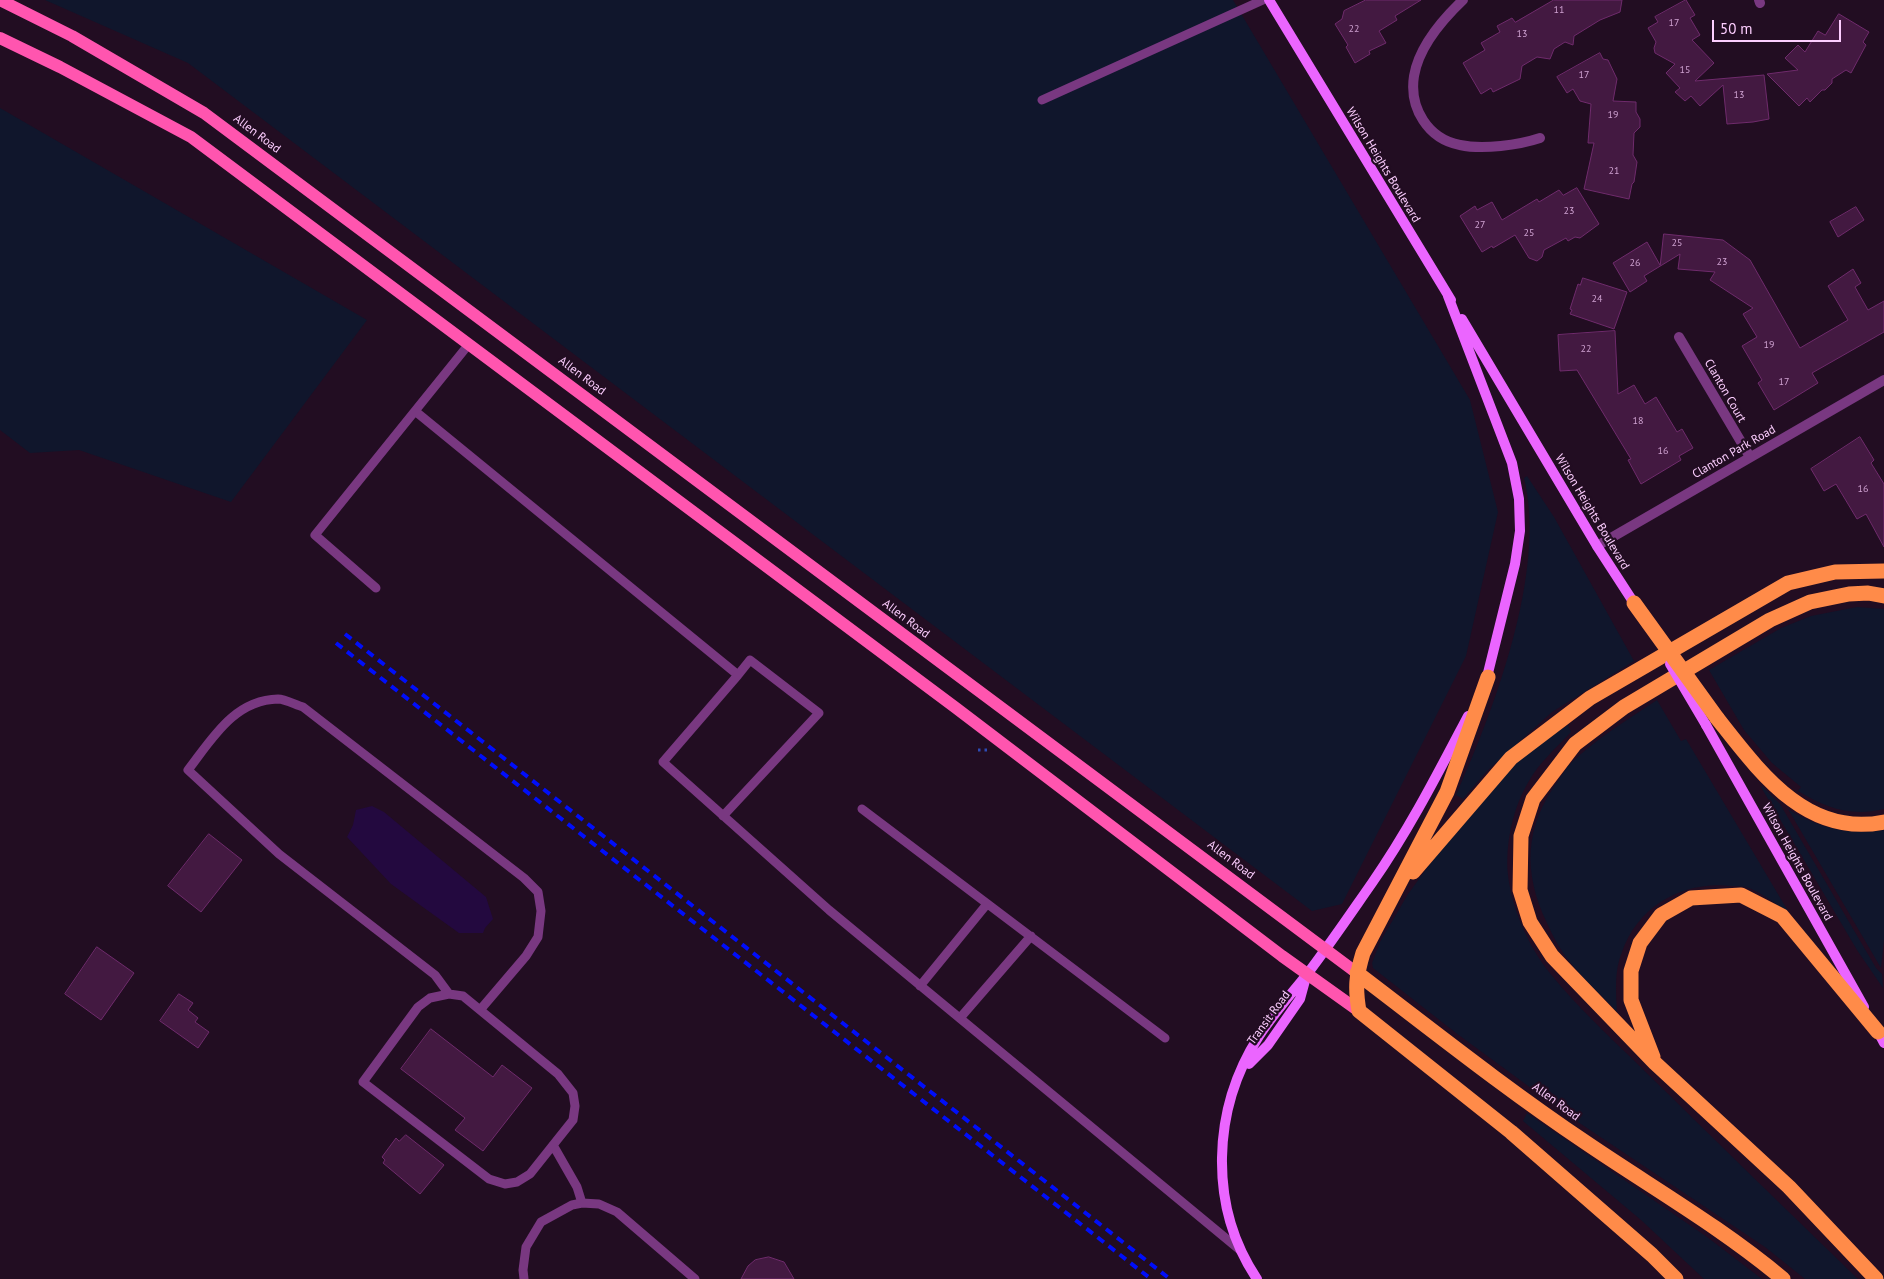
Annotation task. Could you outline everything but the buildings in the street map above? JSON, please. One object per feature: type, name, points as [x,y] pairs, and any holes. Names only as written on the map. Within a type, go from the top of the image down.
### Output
[{"type":"highway","points":[[1393,894],[1511,758],[1590,698],[1788,583],[1834,572],[1884,572]]},
{"type":"highway","points":[[1876,1279],[1789,1187],[1655,1063],[1552,956],[1530,922],[1520,890],[1521,836],[1533,799],[1575,744],[1624,707],[1770,620],[1810,602],[1849,594],[1868,593],[1884,596]]},
{"type":"highway","points":[[1634,603],[1712,721],[1777,789],[1808,811],[1837,822],[1872,825],[1884,822]]},
{"type":"highway","points":[[1488,678],[1447,792],[1366,947],[1357,973],[1356,997],[1359,1012],[1511,1132],[1652,1255],[1676,1279]]},
{"type":"highway","points":[[1655,1063],[1631,1000],[1631,971],[1640,943],[1661,915],[1691,898],[1741,895],[1782,916],[1881,1037]]},
{"type":"highway","name":"Allen Road","points":[[1357,973],[1584,1141],[1693,1212],[1784,1279]]},
{"type":"main road","name":"Allen Road","points":[[0,0],[72,36],[204,113],[1357,973]]},
{"type":"main road","name":"Wilson Heights Boulevard","points":[[1269,0],[1597,546],[1634,603]]},
{"type":"main road","points":[[0,38],[60,67],[191,137],[956,708],[1359,1012]]},
{"type":"main road","name":"Transit Road","points":[[1257,1279],[1240,1250],[1223,1193],[1223,1132],[1229,1103],[1242,1070],[1268,1045],[1300,1000],[1307,974],[1372,883],[1425,800],[1488,678],[1515,564],[1520,531],[1519,498],[1512,463],[1448,296]]},
{"type":"main road","name":"Wilson Heights Boulevard","points":[[1712,721],[1881,1037]]},
{"type":"street","points":[[1463,0],[1435,31],[1414,74],[1412,90],[1418,113],[1431,130],[1439,136],[1460,145],[1503,146],[1540,138]]},
{"type":"street","name":"Clanton Court","points":[[1679,337],[1750,457]]},
{"type":"street","name":"Clanton Park Road","points":[[1597,546],[1750,457],[1883,384]]},
{"type":"lane","points":[[1042,100],[1263,0]]},
{"type":"lane","points":[[376,588],[315,535],[468,344]]},
{"type":"lane","points":[[415,411],[738,675]]},
{"type":"lane","points":[[724,816],[819,713],[750,660],[664,762],[724,816],[829,910],[1240,1250]]},
{"type":"lane","points":[[448,994],[435,975],[280,854],[188,770],[224,722],[249,704],[279,698],[303,707],[524,878],[538,892],[541,911],[538,937],[526,956],[480,1010]]},
{"type":"lane","points":[[862,809],[1165,1038]]},
{"type":"lane","points":[[920,986],[987,904]]},
{"type":"lane","points":[[960,1018],[1031,936]]},
{"type":"lane","points":[[448,994],[463,996],[558,1074],[573,1093],[575,1106],[573,1120],[530,1174],[517,1182],[505,1184],[489,1179],[362,1082],[418,1007],[430,998],[448,994]]},
{"type":"lane","points":[[553,1145],[577,1187],[582,1203]]},
{"type":"lane","points":[[524,1279],[523,1270],[526,1247],[541,1222],[572,1205],[582,1203],[599,1204],[617,1212],[695,1279]]},
{"type":"shaded area","points":[[45,0],[1233,0],[1470,400],[1498,512],[1466,656],[1342,904],[1312,911],[188,63]]},
{"type":"shaded area","points":[[0,108],[367,320],[231,502],[79,450],[30,453],[0,430]]},
{"type":"shaded area","points":[[1527,476],[1554,517],[1634,661],[1552,712],[1487,771],[1463,799],[1456,795],[1486,723],[1500,682],[1513,640],[1523,597],[1528,555],[1529,515],[1524,478]]},
{"type":"shaded area","points":[[1857,607],[1884,609],[1884,809],[1861,812],[1829,806],[1798,791],[1801,787],[1772,763],[1744,730],[1709,670],[1781,628],[1811,616]]},
{"type":"shaded area","points":[[1657,700],[1681,741],[1686,739],[1788,911],[1754,890],[1740,886],[1696,888],[1664,900],[1639,922],[1629,936],[1619,959],[1616,989],[1617,1012],[1575,969],[1563,953],[1549,928],[1534,886],[1531,868],[1533,833],[1547,798],[1569,765],[1602,737]]},
{"type":"shaded area","points":[[1568,725],[1571,732],[1533,774],[1523,791],[1511,826],[1509,838],[1507,863],[1510,888],[1517,914],[1534,950],[1549,972],[1589,1016],[1858,1279],[1805,1279],[1765,1247],[1569,1116],[1456,1033],[1373,968],[1372,963],[1380,942],[1408,894],[1435,857],[1506,771],[1538,745]]},
{"type":"shaded area","points":[[1762,786],[1780,804],[1876,968],[1882,974],[1883,988],[1857,950]]},
{"type":"shaded area","points":[[372,806],[384,812],[486,897],[493,919],[483,933],[459,933],[391,884],[347,837],[353,825],[356,810]]},
{"type":"shaded area","points":[[1788,809],[1822,826],[1834,829],[1858,832],[1884,830],[1884,940],[1881,968]]},
{"type":"shaded area","points":[[1527,1113],[1707,1237],[1762,1279],[1704,1279],[1641,1220],[1523,1121]]},
{"type":"railway","points":[[345,634],[1170,1279]]},
{"type":"railway","points":[[336,643],[1151,1279]]}]
